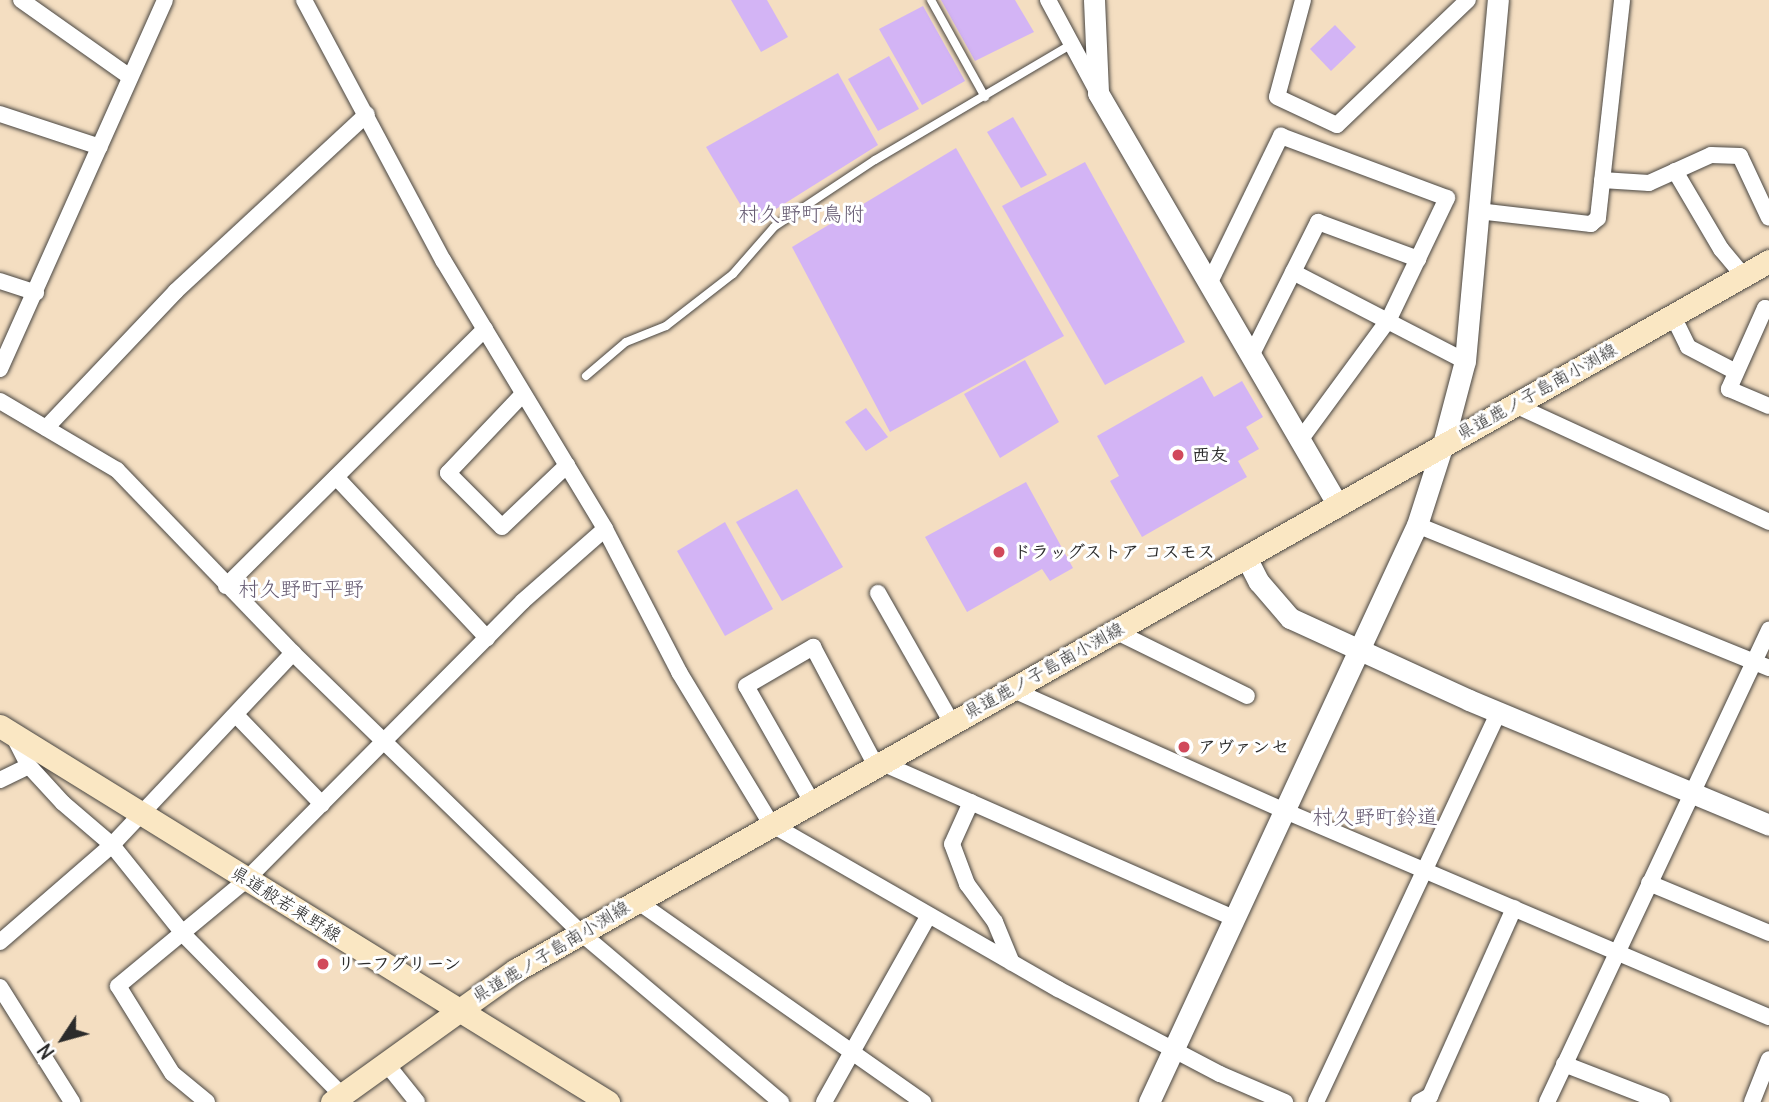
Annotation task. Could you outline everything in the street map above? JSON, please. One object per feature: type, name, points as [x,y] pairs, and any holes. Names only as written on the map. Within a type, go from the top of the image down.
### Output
[{"type":"main road","name":"県道鹿ノ子島南小渕線","points":[[337,1098],[458,1009],[581,933],[1769,261]]},
{"type":"main road","name":"県道般若東野線","points":[[6,730],[608,1102]]},
{"type":"street","points":[[21,0],[130,77]]},
{"type":"street","points":[[0,369],[165,0]]},
{"type":"street","points":[[304,0],[368,114],[443,260],[605,528],[679,672],[771,824],[1012,962],[1175,1050],[1285,1102]]},
{"type":"street","points":[[1048,0],[1098,93],[1338,505]]},
{"type":"street","points":[[1094,0],[1098,93]]},
{"type":"street","points":[[1303,0],[1277,97],[1337,125],[1468,0]]},
{"type":"street","points":[[1149,1102],[1285,811],[1356,651],[1417,525],[1443,444],[1465,360],[1498,0]]},
{"type":"street","points":[[1479,211],[1591,224],[1598,218],[1622,0]]},
{"type":"street","points":[[1072,44],[1096,51]]},
{"type":"street","points":[[0,114],[100,147]]},
{"type":"street","points":[[46,428],[176,291],[368,114]]},
{"type":"street","points":[[1209,284],[1281,136],[1447,198],[1387,323],[1300,440]]},
{"type":"street","points":[[1602,180],[1648,183],[1711,155],[1740,156],[1769,218]]},
{"type":"street","points":[[1675,171],[1721,249],[1743,275]]},
{"type":"street","points":[[1251,356],[1318,222],[1418,259]]},
{"type":"street","points":[[1293,272],[1387,323],[1465,360]]},
{"type":"street","points":[[0,281],[36,293]]},
{"type":"street","points":[[1769,309],[1765,307],[1729,389],[1769,406]]},
{"type":"street","points":[[1673,316],[1688,347],[1736,372]]},
{"type":"street","points":[[226,586],[485,329]]},
{"type":"street","points":[[523,394],[448,472],[502,527],[567,465]]},
{"type":"street","points":[[0,401],[117,470],[226,586],[383,743],[581,933],[781,1102]]},
{"type":"street","points":[[1515,405],[1769,522]]},
{"type":"street","points":[[336,477],[487,638]]},
{"type":"street","points":[[1417,525],[1762,664]]},
{"type":"street","points":[[207,1102],[172,1073],[118,986],[246,880],[487,638],[605,528]]},
{"type":"street","points":[[1246,558],[1259,582],[1290,618],[1356,651],[1769,825]]},
{"type":"street","points":[[878,593],[952,723]]},
{"type":"street","points":[[1547,1102],[1693,793],[1762,664],[1769,630]]},
{"type":"street","points":[[1115,631],[1247,696]]},
{"type":"street","points":[[812,802],[746,686],[813,647],[879,765],[971,802],[1234,918]]},
{"type":"street","points":[[0,942],[112,845],[293,653]]},
{"type":"street","points":[[1011,689],[1285,811],[1769,1017]]},
{"type":"street","points":[[1316,1102],[1499,712]]},
{"type":"street","points":[[236,715],[322,804]]},
{"type":"street","points":[[6,730],[29,766],[63,803],[112,845],[183,932],[337,1098]]},
{"type":"street","points":[[0,780],[29,766]]},
{"type":"street","points":[[971,802],[951,844],[967,884],[995,922],[1012,962]]},
{"type":"street","points":[[1649,883],[1769,933]]},
{"type":"street","points":[[637,901],[923,1102]]},
{"type":"street","points":[[1419,1102],[1430,1096],[1514,908]]},
{"type":"street","points":[[824,1102],[929,915]]},
{"type":"street","points":[[0,987],[72,1102]]},
{"type":"street","points":[[1752,1102],[1769,1059]]},
{"type":"street","points":[[385,1062],[418,1102]]},
{"type":"street","points":[[1564,1064],[1662,1102]]},
{"type":"lane","points":[[931,0],[985,97]]},
{"type":"lane","points":[[586,376],[626,342],[666,326],[733,274],[774,227],[875,160],[1072,44]]},
{"type":"building","points":[[731,0],[767,0],[788,37],[761,52]]},
{"type":"building","points":[[941,0],[1015,0],[1034,32],[975,61]]},
{"type":"building","points":[[923,6],[965,81],[922,105],[879,29]]},
{"type":"building","points":[[1335,25],[1356,47],[1331,71],[1310,49]]},
{"type":"building","points":[[889,56],[919,109],[878,131],[848,79]]},
{"type":"building","points":[[838,73],[878,145],[752,224],[706,147]]},
{"type":"building","points":[[1013,117],[1047,175],[1021,188],[987,132]]},
{"type":"building","points":[[956,148],[1064,336],[890,432],[792,247]]},
{"type":"building","points":[[1085,162],[1185,342],[1105,385],[1002,206]]},
{"type":"building","points":[[1025,360],[1059,422],[1000,458],[964,394]]},
{"type":"building","name":"西友","points":[[1202,376],[1214,397],[1242,381],[1263,417],[1246,427],[1259,449],[1238,461],[1247,477],[1142,537],[1110,481],[1119,476],[1097,436]]},
{"type":"building","points":[[866,408],[888,437],[866,451],[845,422]]},
{"type":"building","name":"ドラッグストア コスモス","points":[[1026,482],[1073,568],[1050,581],[1042,569],[967,612],[925,537]]},
{"type":"building","points":[[797,489],[843,567],[782,601],[736,522]]},
{"type":"building","points":[[725,522],[773,609],[725,636],[677,551]]},
{"type":"place","name":"西友","points":[[1178,455]]},
{"type":"place","name":"ドラッグストア コスモス","points":[[999,552]]},
{"type":"place","name":"アヴァンセ","points":[[1184,747]]},
{"type":"place","name":"リーフグリーン","points":[[323,964]]},
{"type":"district","name":"村久野町鳥附","points":[[801,214]]},
{"type":"district","name":"村久野町平野","points":[[301,589]]},
{"type":"district","name":"村久野町鈴道","points":[[1375,817]]}]
